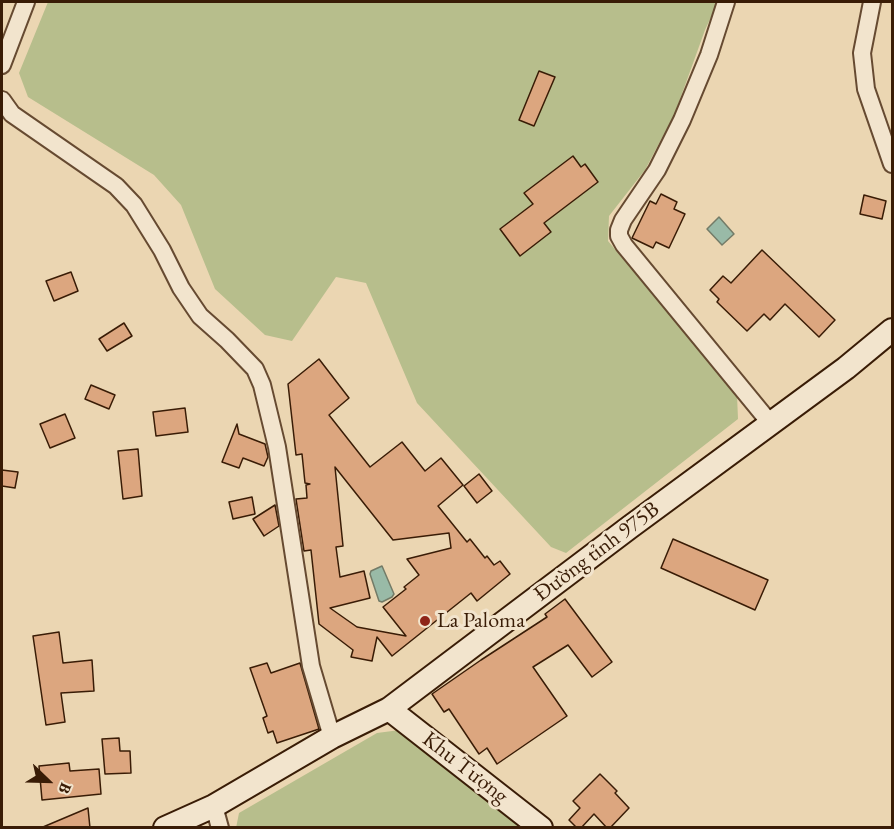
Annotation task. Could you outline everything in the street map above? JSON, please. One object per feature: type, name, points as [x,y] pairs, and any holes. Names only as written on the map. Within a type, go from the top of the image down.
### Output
[{"type":"main road","name":"Đường tỉnh 975B","points":[[165,828],[214,806],[332,737],[389,709],[846,368],[892,330]]},
{"type":"main road","name":"Khu Tượng","points":[[389,709],[541,828]]},
{"type":"street","points":[[2,65],[26,2]]},
{"type":"street","points":[[726,2],[694,94],[657,170],[623,220],[619,236],[771,424]]},
{"type":"street","points":[[872,2],[862,53],[866,89],[892,164]]},
{"type":"street","points":[[2,100],[12,114],[116,186],[134,205],[162,250],[181,288],[200,316],[255,369],[262,385],[277,447],[311,666],[332,737]]},
{"type":"street","points":[[214,806],[220,828]]},
{"type":"shaded area","points":[[48,2],[718,2],[705,30],[675,113],[645,170],[609,216],[608,241],[737,395],[738,419],[566,553],[551,547],[417,403],[366,283],[336,277],[292,341],[265,335],[215,289],[181,205],[154,175],[28,97],[19,73]]},
{"type":"shaded area","points":[[719,217],[734,234],[722,245],[707,229]]},
{"type":"shaded area","points":[[382,566],[394,594],[382,602],[379,601],[370,574],[371,571]]},
{"type":"shaded area","points":[[400,730],[529,827],[236,828],[239,813],[377,733]]},
{"type":"building","points":[[539,71],[555,77],[534,126],[519,120]]},
{"type":"building","points":[[573,156],[581,167],[585,164],[598,182],[544,223],[551,232],[520,256],[500,229],[533,204],[524,193]]},
{"type":"building","points":[[661,194],[677,202],[674,209],[685,214],[669,248],[656,242],[653,248],[632,238],[650,201],[656,204]]},
{"type":"building","points":[[864,195],[886,201],[882,219],[860,214]]},
{"type":"building","points":[[762,250],[835,320],[819,337],[785,304],[770,320],[764,314],[747,331],[717,302],[719,299],[710,290],[723,276],[731,283]]},
{"type":"building","points":[[71,272],[78,291],[54,301],[46,281]]},
{"type":"building","points":[[124,323],[132,336],[107,351],[99,339]]},
{"type":"building","points":[[319,359],[349,398],[329,415],[370,467],[402,442],[425,471],[441,458],[463,485],[438,506],[467,542],[470,539],[485,558],[487,556],[494,565],[500,561],[510,574],[477,601],[471,593],[392,656],[377,637],[372,661],[351,657],[353,650],[319,624],[311,550],[304,551],[296,499],[307,498],[306,485],[310,484],[305,483],[302,454],[296,455],[288,384]],"holes":[[[335,467],[393,540],[449,533],[451,548],[407,559],[419,575],[404,587],[406,589],[383,607],[406,636],[357,627],[330,608],[370,598],[364,571],[340,577],[336,547],[343,546]]]},
{"type":"building","points":[[91,385],[115,395],[109,409],[85,399]]},
{"type":"building","points":[[185,408],[188,432],[156,436],[153,412]]},
{"type":"building","points":[[65,414],[75,438],[50,448],[40,424]]},
{"type":"building","points":[[237,424],[239,434],[265,444],[268,457],[264,466],[243,458],[239,468],[222,462]]},
{"type":"building","points":[[138,449],[142,496],[123,499],[118,451]]},
{"type":"building","points":[[2,470],[18,472],[15,488],[2,486]]},
{"type":"building","points":[[479,474],[492,491],[477,503],[464,486]]},
{"type":"building","points":[[252,497],[255,514],[233,519],[229,502]]},
{"type":"building","points":[[275,505],[279,526],[264,536],[253,519]]},
{"type":"building","points":[[673,539],[768,580],[755,610],[661,568]]},
{"type":"building","points":[[565,599],[612,662],[592,677],[568,645],[533,667],[567,716],[497,764],[487,748],[479,754],[449,709],[444,712],[432,694],[547,617],[545,614]]},
{"type":"building","points":[[59,632],[63,663],[92,660],[94,691],[61,693],[65,722],[46,725],[33,636]]},
{"type":"building","points":[[267,663],[271,673],[300,663],[319,729],[277,743],[273,731],[268,733],[263,718],[267,716],[250,668]]},
{"type":"building","points":[[119,738],[120,751],[130,751],[131,773],[105,774],[102,739]]},
{"type":"building","points":[[69,763],[70,771],[99,769],[101,794],[42,800],[39,766]]},
{"type":"building","points":[[600,774],[617,791],[615,793],[629,808],[610,828],[607,828],[594,814],[581,828],[577,828],[569,820],[580,808],[573,801]]},
{"type":"building","points":[[88,808],[90,828],[43,828],[43,827]]},
{"type":"place","name":"La Paloma","points":[[425,621]]}]
